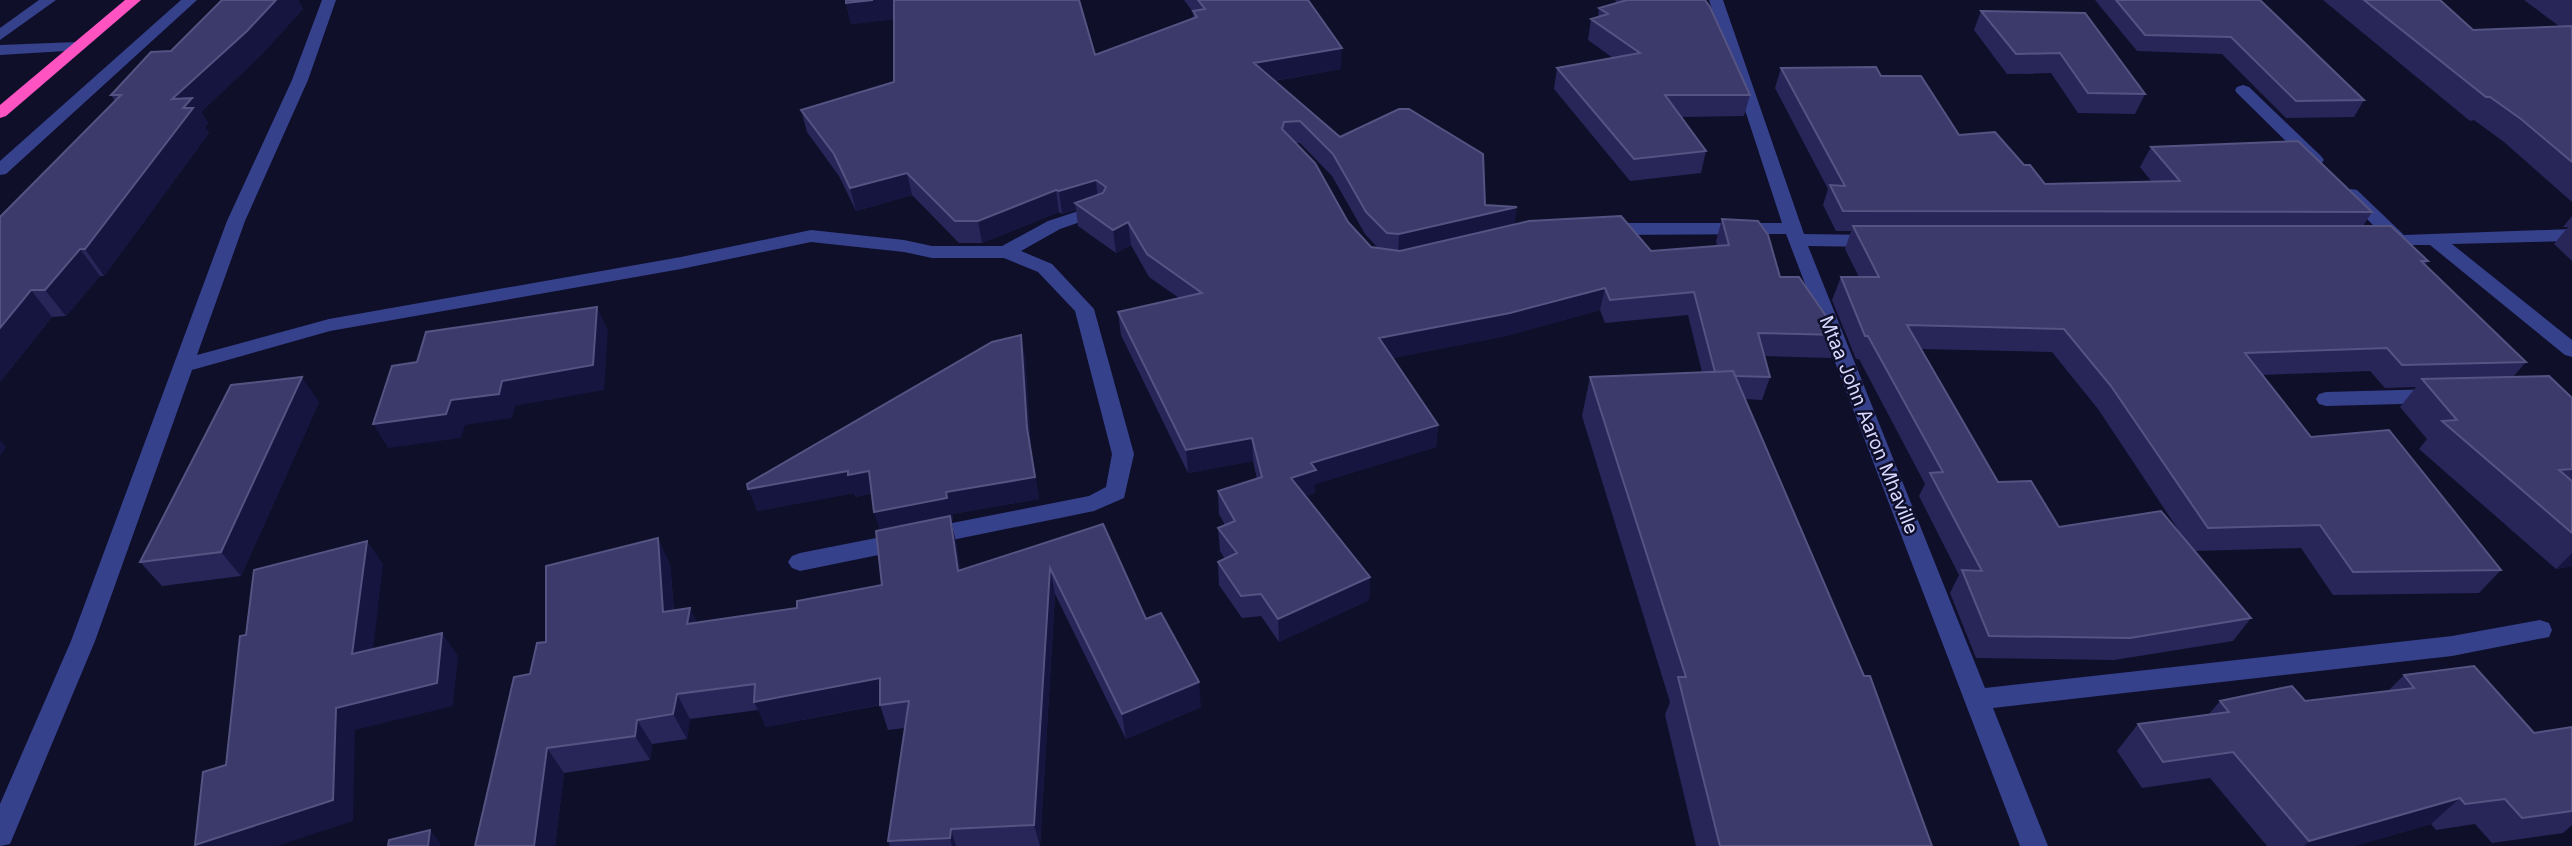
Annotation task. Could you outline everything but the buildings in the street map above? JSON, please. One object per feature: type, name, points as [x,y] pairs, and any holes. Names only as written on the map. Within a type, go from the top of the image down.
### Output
[{"type":"highway","points":[[0,113],[134,0]]},
{"type":"street","points":[[0,35],[49,0]]},
{"type":"street","points":[[0,170],[190,0]]},
{"type":"street","points":[[0,835],[83,641],[236,221],[300,80],[329,0]]},
{"type":"street","name":"Mtaa John Aaron Mhaville","points":[[1716,0],[1795,234],[2034,846]]},
{"type":"street","points":[[0,50],[77,47]]},
{"type":"street","points":[[2243,90],[2400,241]]},
{"type":"street","points":[[1006,251],[1054,225],[1097,210]]},
{"type":"street","points":[[1583,230],[1678,227],[1893,241]]},
{"type":"street","points":[[2358,241],[2572,235]]},
{"type":"street","points":[[182,366],[329,325],[681,263],[811,236],[932,252],[1006,251],[1045,268],[1084,309],[1124,454],[1116,492],[1082,506],[800,562]]},
{"type":"street","points":[[2435,240],[2572,350]]},
{"type":"street","points":[[2326,399],[2463,396]]},
{"type":"street","points":[[1978,699],[2452,646],[2540,630]]}]
